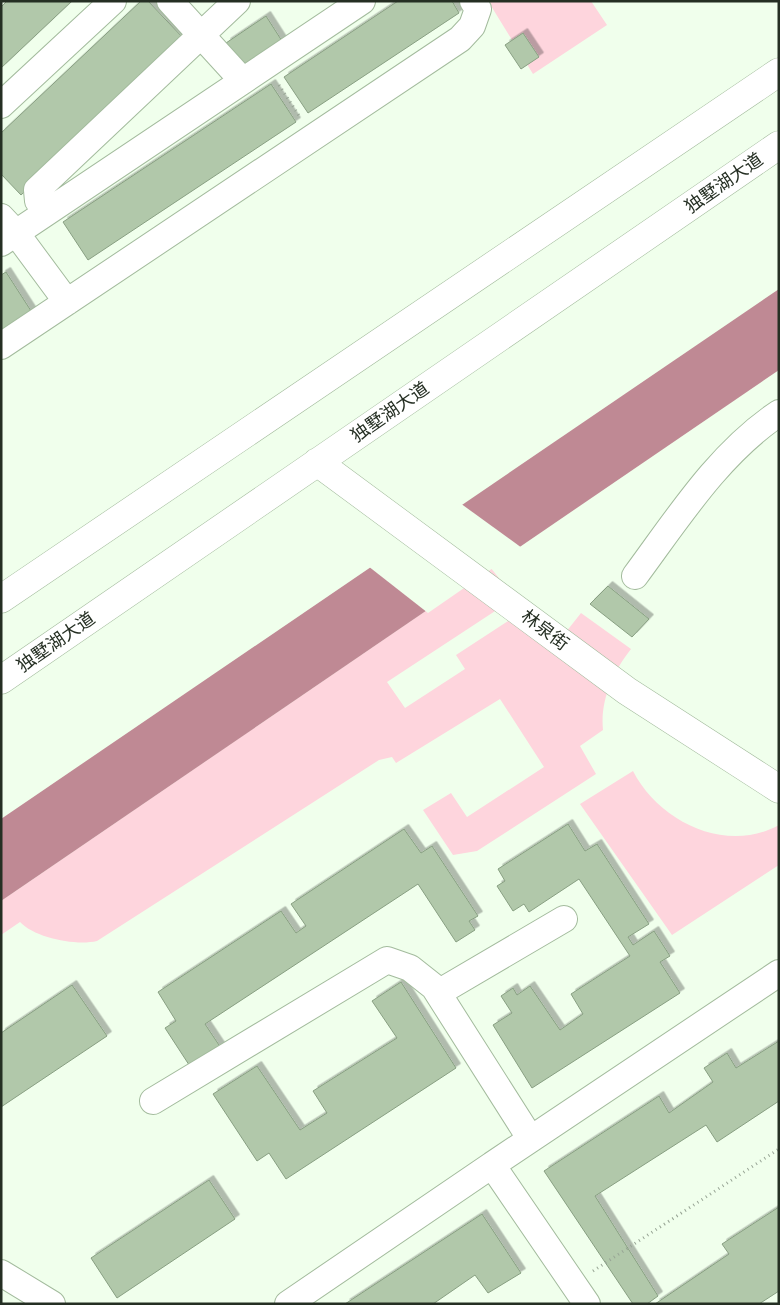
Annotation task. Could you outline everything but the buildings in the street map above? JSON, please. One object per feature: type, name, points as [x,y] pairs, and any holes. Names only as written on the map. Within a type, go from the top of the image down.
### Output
[{"type":"main road","points":[[1,599],[779,72]]},
{"type":"main road","name":"独墅湖大道","points":[[1,680],[779,145]]},
{"type":"main road","name":"林泉街","points":[[317,462],[627,691],[779,789]]},
{"type":"street","points":[[1,105],[113,1]]},
{"type":"street","points":[[170,1],[243,81]]},
{"type":"street","points":[[47,212],[38,201],[37,190],[237,1]]},
{"type":"street","points":[[67,302],[6,231],[47,212],[362,1]]},
{"type":"street","points":[[1,346],[460,39],[472,26],[478,9],[473,1]]},
{"type":"street","points":[[635,576],[724,458],[763,424],[779,413]]},
{"type":"street","points":[[438,993],[564,919]]},
{"type":"street","points":[[153,1102],[387,960],[410,968],[434,986],[530,1138]]},
{"type":"street","points":[[288,1304],[530,1138],[779,973]]},
{"type":"street","points":[[492,1165],[580,1294]]},
{"type":"street","points":[[1,1273],[52,1304]]},
{"type":"path","points":[[266,65],[313,137]]},
{"type":"path","points":[[580,1294],[779,1149]]},
{"type":"shaded area","points":[[488,1],[591,1],[607,25],[533,74]]},
{"type":"shaded area","points":[[779,289],[779,370],[1,901],[1,819]]},
{"type":"shaded area","points":[[490,567],[515,598],[387,682],[405,708],[465,669],[456,655],[511,619],[562,637],[581,613],[631,649],[613,677],[609,687],[604,708],[603,730],[580,746],[596,774],[477,851],[453,855],[423,810],[451,793],[467,817],[544,767],[500,699],[396,763],[392,757],[379,760],[97,941],[78,942],[56,939],[35,932],[20,922],[1,935],[1,901]]},
{"type":"shaded area","points":[[633,771],[659,805],[677,818],[696,828],[716,834],[737,836],[759,833],[779,825],[779,865],[672,935],[580,804]]},
{"type":"pier","points":[[460,503],[522,548],[428,613],[368,566]]}]
